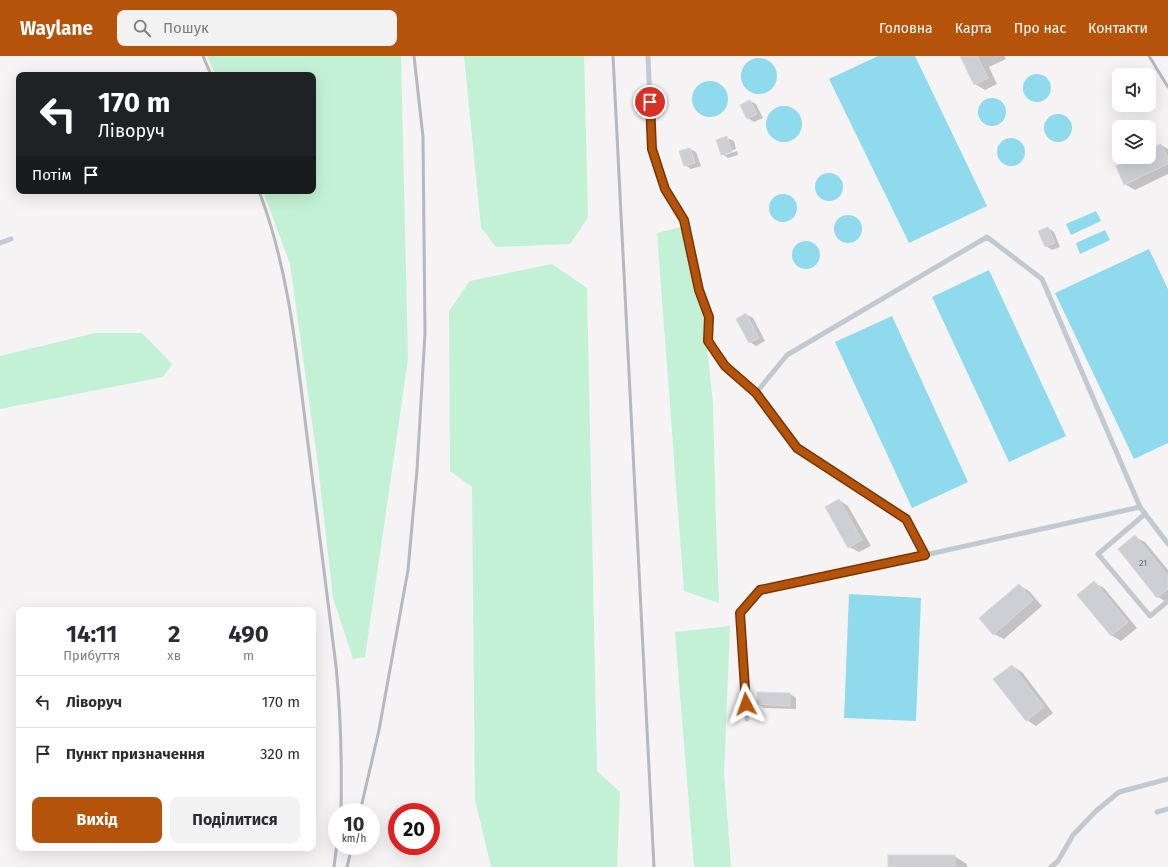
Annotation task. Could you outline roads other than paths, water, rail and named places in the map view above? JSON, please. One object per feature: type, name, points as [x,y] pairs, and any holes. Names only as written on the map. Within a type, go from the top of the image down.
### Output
[{"type":"lane","points":[[648,56],[652,149],[665,189],[684,220],[699,290],[709,317],[708,341],[725,366],[756,393],[797,448],[906,519],[925,555]]},
{"type":"lane","points":[[756,393],[787,355],[987,237],[1042,279],[1140,507],[1168,544]]},
{"type":"lane","points":[[0,243],[10,239]]},
{"type":"lane","points":[[748,720],[740,613],[760,590],[1140,507]]},
{"type":"lane","points":[[1146,514],[1098,554],[1150,616],[1168,601]]},
{"type":"lane","points":[[1051,867],[1058,861],[1073,835],[1096,811],[1119,792],[1168,779]]},
{"type":"lane","points":[[1157,812],[1168,809]]},
{"type":"water","points":[[878,56],[915,56],[987,206],[909,243],[829,79]]},
{"type":"water","points":[[763,58],[772,63],[776,69],[776,83],[772,89],[763,94],[755,94],[746,89],[742,83],[741,72],[746,63],[752,59]]},
{"type":"water","points":[[1037,74],[1047,78],[1051,88],[1047,98],[1037,102],[1027,98],[1023,88],[1027,78]]},
{"type":"water","points":[[714,81],[723,86],[727,92],[727,106],[723,112],[714,117],[706,117],[697,112],[693,106],[692,95],[697,86],[703,82]]},
{"type":"water","points":[[992,98],[1002,102],[1006,112],[1002,122],[992,126],[982,122],[978,112],[982,102]]},
{"type":"water","points":[[788,106],[797,111],[801,117],[801,131],[797,137],[788,142],[780,142],[771,137],[767,131],[766,120],[771,111],[777,107]]},
{"type":"water","points":[[1058,114],[1068,118],[1072,128],[1068,138],[1058,142],[1048,138],[1044,128],[1048,118]]},
{"type":"water","points":[[1011,138],[1021,142],[1025,152],[1021,162],[1011,166],[1001,162],[997,152],[1001,142]]},
{"type":"water","points":[[829,173],[839,177],[843,187],[839,197],[829,201],[819,197],[815,187],[819,177]]},
{"type":"water","points":[[783,194],[793,198],[797,208],[793,218],[783,222],[773,218],[769,208],[773,198]]},
{"type":"water","points":[[1096,211],[1101,221],[1071,235],[1066,224]]},
{"type":"water","points":[[848,215],[858,219],[862,229],[858,239],[848,243],[838,239],[834,229],[838,219]]},
{"type":"water","points":[[1105,230],[1110,240],[1080,254],[1076,243]]},
{"type":"water","points":[[806,241],[816,245],[820,255],[816,265],[806,269],[796,265],[792,255],[796,245]]},
{"type":"water","points":[[1149,249],[1168,289],[1168,443],[1134,459],[1055,293]]},
{"type":"water","points":[[989,270],[1066,436],[1009,462],[932,297]]},
{"type":"water","points":[[892,316],[968,482],[912,508],[835,342]]},
{"type":"water","points":[[849,594],[921,598],[916,721],[844,718]]},
{"type":"railway","points":[[203,56],[210,72]]},
{"type":"railway","points":[[362,803],[379,730],[408,570],[417,470],[425,333],[423,137],[414,56]]},
{"type":"railway","points":[[613,56],[654,867]]},
{"type":"railway","points":[[1149,56],[1168,87]]},
{"type":"railway","points":[[260,194],[269,220],[284,278],[299,368],[336,666],[341,739],[341,803]]},
{"type":"railway","points":[[334,867],[336,855]]},
{"type":"railway","points":[[347,867],[350,855]]}]
